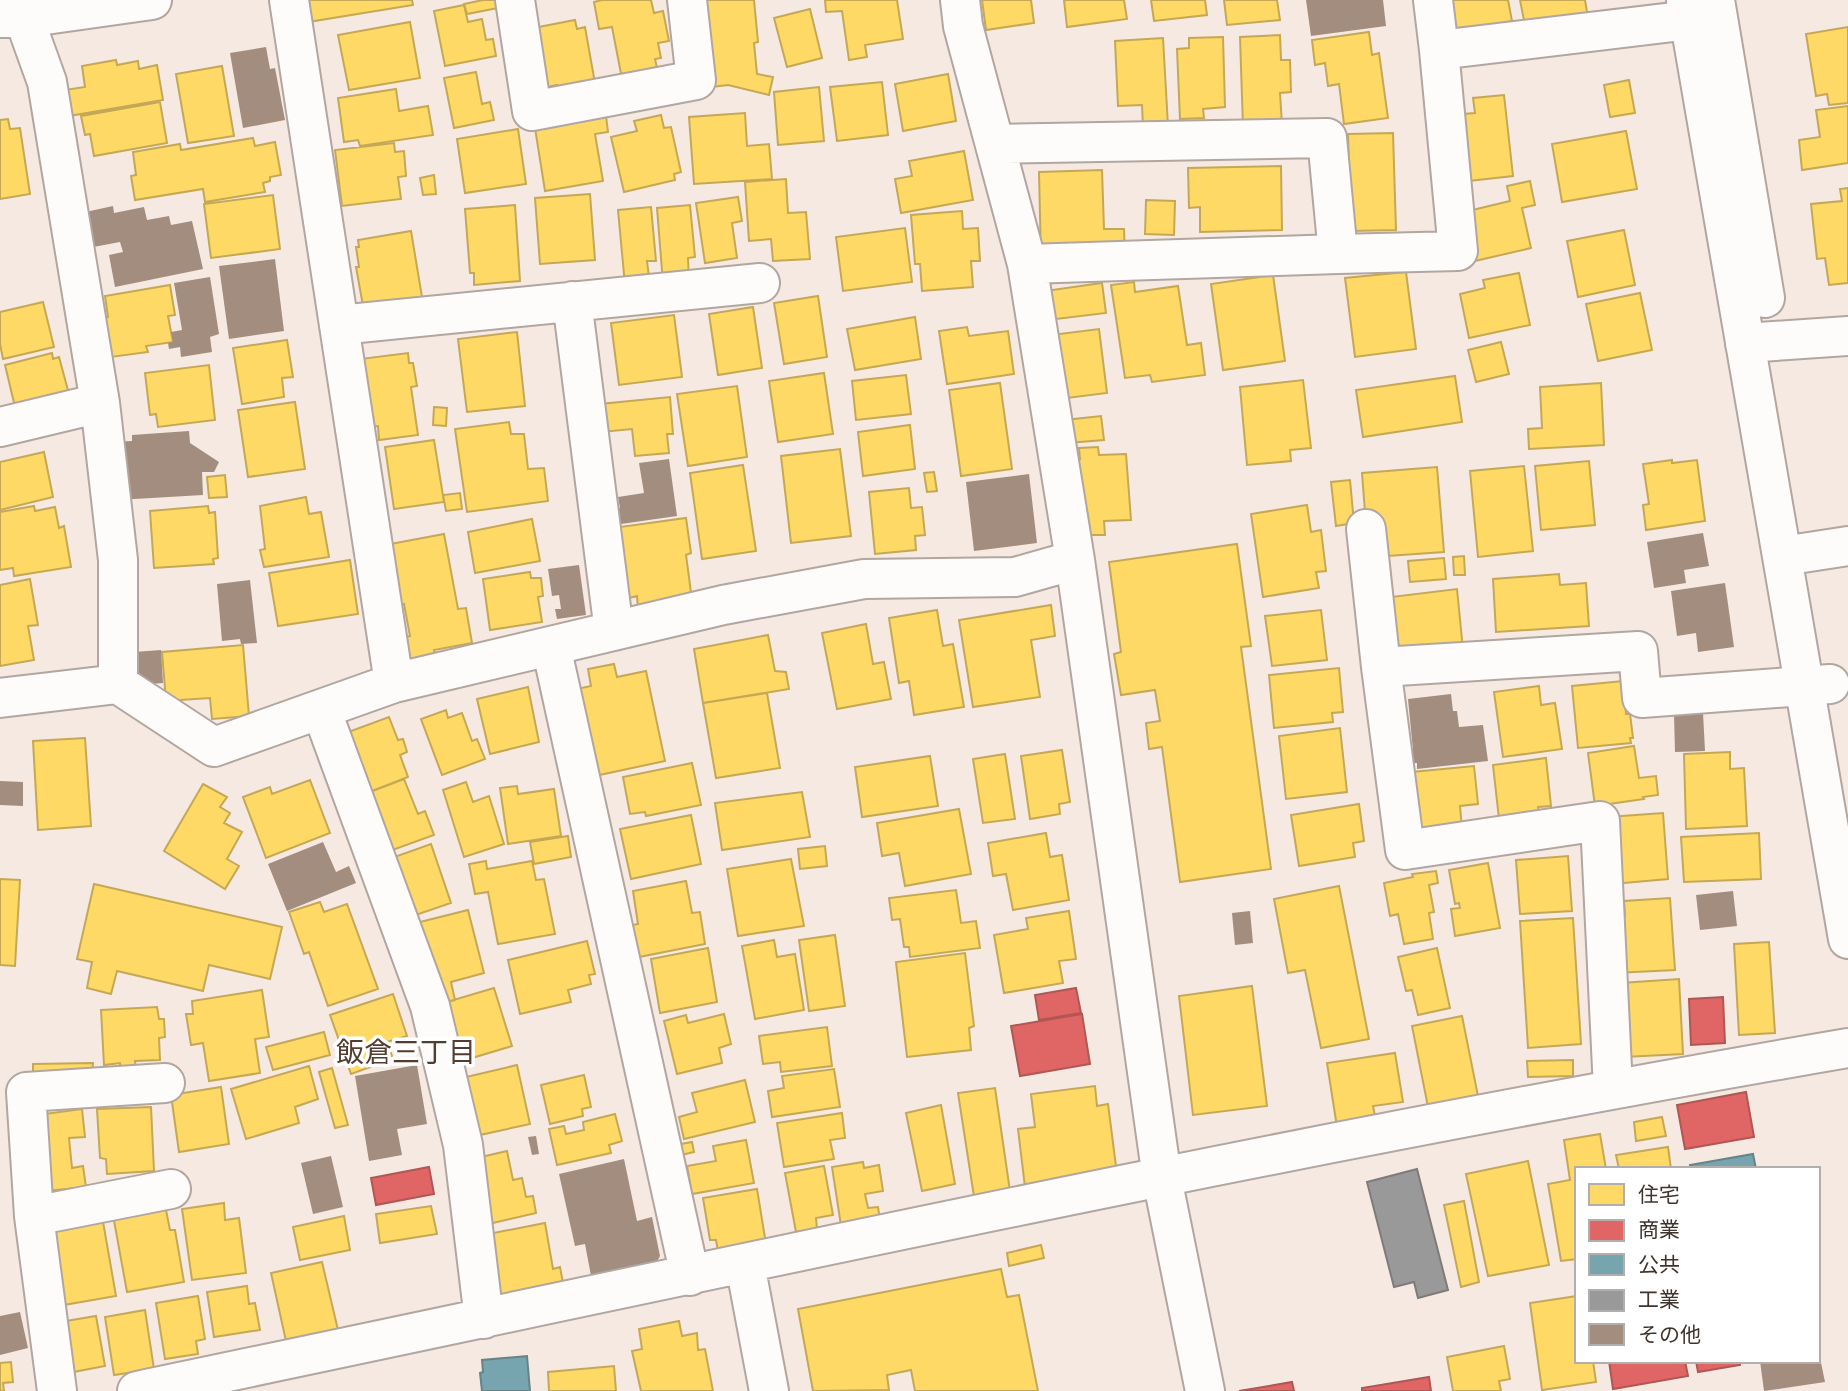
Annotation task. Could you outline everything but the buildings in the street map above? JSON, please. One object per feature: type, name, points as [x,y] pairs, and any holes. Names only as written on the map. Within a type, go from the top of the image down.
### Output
[{"type":"street","points":[[118,684],[118,559],[100,403],[47,82],[12,18],[152,0]]},
{"type":"street","points":[[289,0],[394,682]]},
{"type":"street","points":[[515,0],[532,111],[696,80],[687,0]]},
{"type":"street","points":[[960,0],[963,26],[1027,264],[1075,560],[1162,1178],[1205,1391]]},
{"type":"street","points":[[1027,264],[1458,251],[1433,0]]},
{"type":"street","points":[[1439,50],[1697,7],[1759,341],[1818,686],[1842,869],[1848,939]]},
{"type":"street","points":[[995,144],[1327,138],[1338,254]]},
{"type":"street","points":[[339,325],[760,283]]},
{"type":"street","points":[[572,301],[614,631]]},
{"type":"street","points":[[1759,341],[1848,336]]},
{"type":"street","points":[[0,427],[100,403]]},
{"type":"street","points":[[1366,529],[1405,850],[1600,821],[1613,1089]]},
{"type":"street","points":[[1795,555],[1848,546]]},
{"type":"street","points":[[0,698],[118,684],[214,747],[394,682],[723,605],[864,579],[1015,577],[1075,560]]},
{"type":"street","points":[[551,646],[690,1276]]},
{"type":"street","points":[[1381,667],[1638,651],[1642,698],[1818,686]]},
{"type":"street","points":[[1818,686],[1848,792]]},
{"type":"street","points":[[321,709],[430,1006],[463,1145],[484,1319]]},
{"type":"street","points":[[137,1391],[296,1375],[484,1319],[745,1264],[1613,1089],[1848,1048]]},
{"type":"street","points":[[57,1391],[34,1216],[14,1112],[26,1092],[165,1083]]},
{"type":"street","points":[[34,1216],[171,1189]]},
{"type":"street","points":[[745,1264],[769,1391]]},
{"type":"district","name":"飯倉三丁目","points":[[406,1051]]}]
